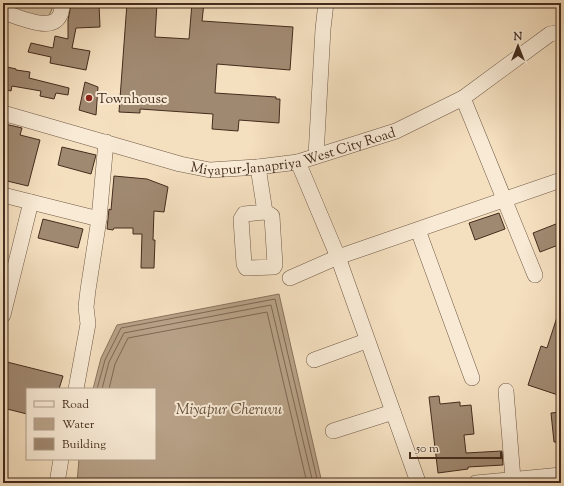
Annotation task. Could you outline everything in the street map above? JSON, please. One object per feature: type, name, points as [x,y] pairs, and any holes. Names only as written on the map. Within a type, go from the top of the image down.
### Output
[{"type":"street","points":[[3,12],[44,24],[52,23],[57,20],[62,8],[62,3]]},
{"type":"street","points":[[316,156],[323,29],[326,3]]},
{"type":"street","name":"Miyapur-Janapriya West City Road","points":[[3,112],[180,164],[210,170],[258,167],[298,162],[396,131],[463,98],[550,34],[561,32]]},
{"type":"street","points":[[463,98],[535,275]]},
{"type":"street","points":[[76,388],[88,324],[86,307],[99,219],[106,142]]},
{"type":"street","points":[[298,162],[338,257],[417,483]]},
{"type":"street","points":[[258,167],[265,212]]},
{"type":"street","points":[[290,278],[338,257],[561,180]]},
{"type":"street","points":[[3,195],[99,219]]},
{"type":"street","points":[[3,316],[31,202]]},
{"type":"street","points":[[418,230],[472,378]]},
{"type":"street","points":[[314,360],[366,340]]},
{"type":"street","points":[[506,391],[513,479]]},
{"type":"street","points":[[333,431],[393,412]]},
{"type":"street","points":[[57,483],[61,460]]},
{"type":"street","points":[[476,483],[561,475]]},
{"type":"shaded area","points":[[3,3],[53,3],[51,12],[44,18],[3,9]]},
{"type":"water","name":"Miyapur Cheruvu","points":[[279,294],[322,483],[77,483],[79,460],[156,460],[156,388],[93,388],[101,358],[117,325]]},
{"type":"building","points":[[127,3],[157,3],[155,37],[189,39],[192,3],[204,3],[202,21],[293,27],[290,70],[217,64],[215,93],[276,97],[276,99],[280,99],[279,123],[239,120],[238,131],[212,129],[213,114],[140,109],[140,113],[119,112]]},
{"type":"building","points":[[99,4],[100,27],[76,28],[72,48],[90,51],[86,70],[50,63],[51,57],[28,52],[31,43],[53,48],[55,36],[68,39],[68,20],[71,5]]},
{"type":"building","points":[[3,66],[30,72],[29,78],[69,88],[68,95],[56,93],[54,99],[40,96],[41,91],[12,86],[11,91],[3,89]]},
{"type":"building","name":"Townhouse","points":[[85,82],[98,87],[96,115],[79,110]]},
{"type":"building","points":[[5,124],[22,128],[20,135],[40,140],[28,186],[3,180],[3,133]]},
{"type":"building","points":[[62,147],[96,155],[91,174],[58,165]]},
{"type":"building","points":[[114,176],[147,179],[168,187],[164,212],[154,211],[154,268],[141,268],[142,234],[133,234],[133,228],[114,228],[113,230],[107,229],[109,209],[111,210]]},
{"type":"building","points":[[499,213],[505,229],[475,240],[469,223]]},
{"type":"building","points":[[43,219],[83,229],[78,248],[38,238]]},
{"type":"building","points":[[561,222],[561,244],[540,252],[533,233]]},
{"type":"building","points":[[559,311],[561,311],[561,396],[528,385],[541,346],[547,348]]},
{"type":"building","points":[[3,361],[63,376],[59,388],[26,388],[26,414],[3,408]]},
{"type":"building","points":[[439,396],[440,404],[460,402],[460,406],[471,405],[474,434],[464,435],[466,453],[502,451],[503,465],[468,467],[468,469],[438,473],[429,397]]},
{"type":"building","points":[[561,412],[561,442],[554,442],[551,413]]},
{"type":"place","name":"Townhouse","points":[[89,98]]}]
